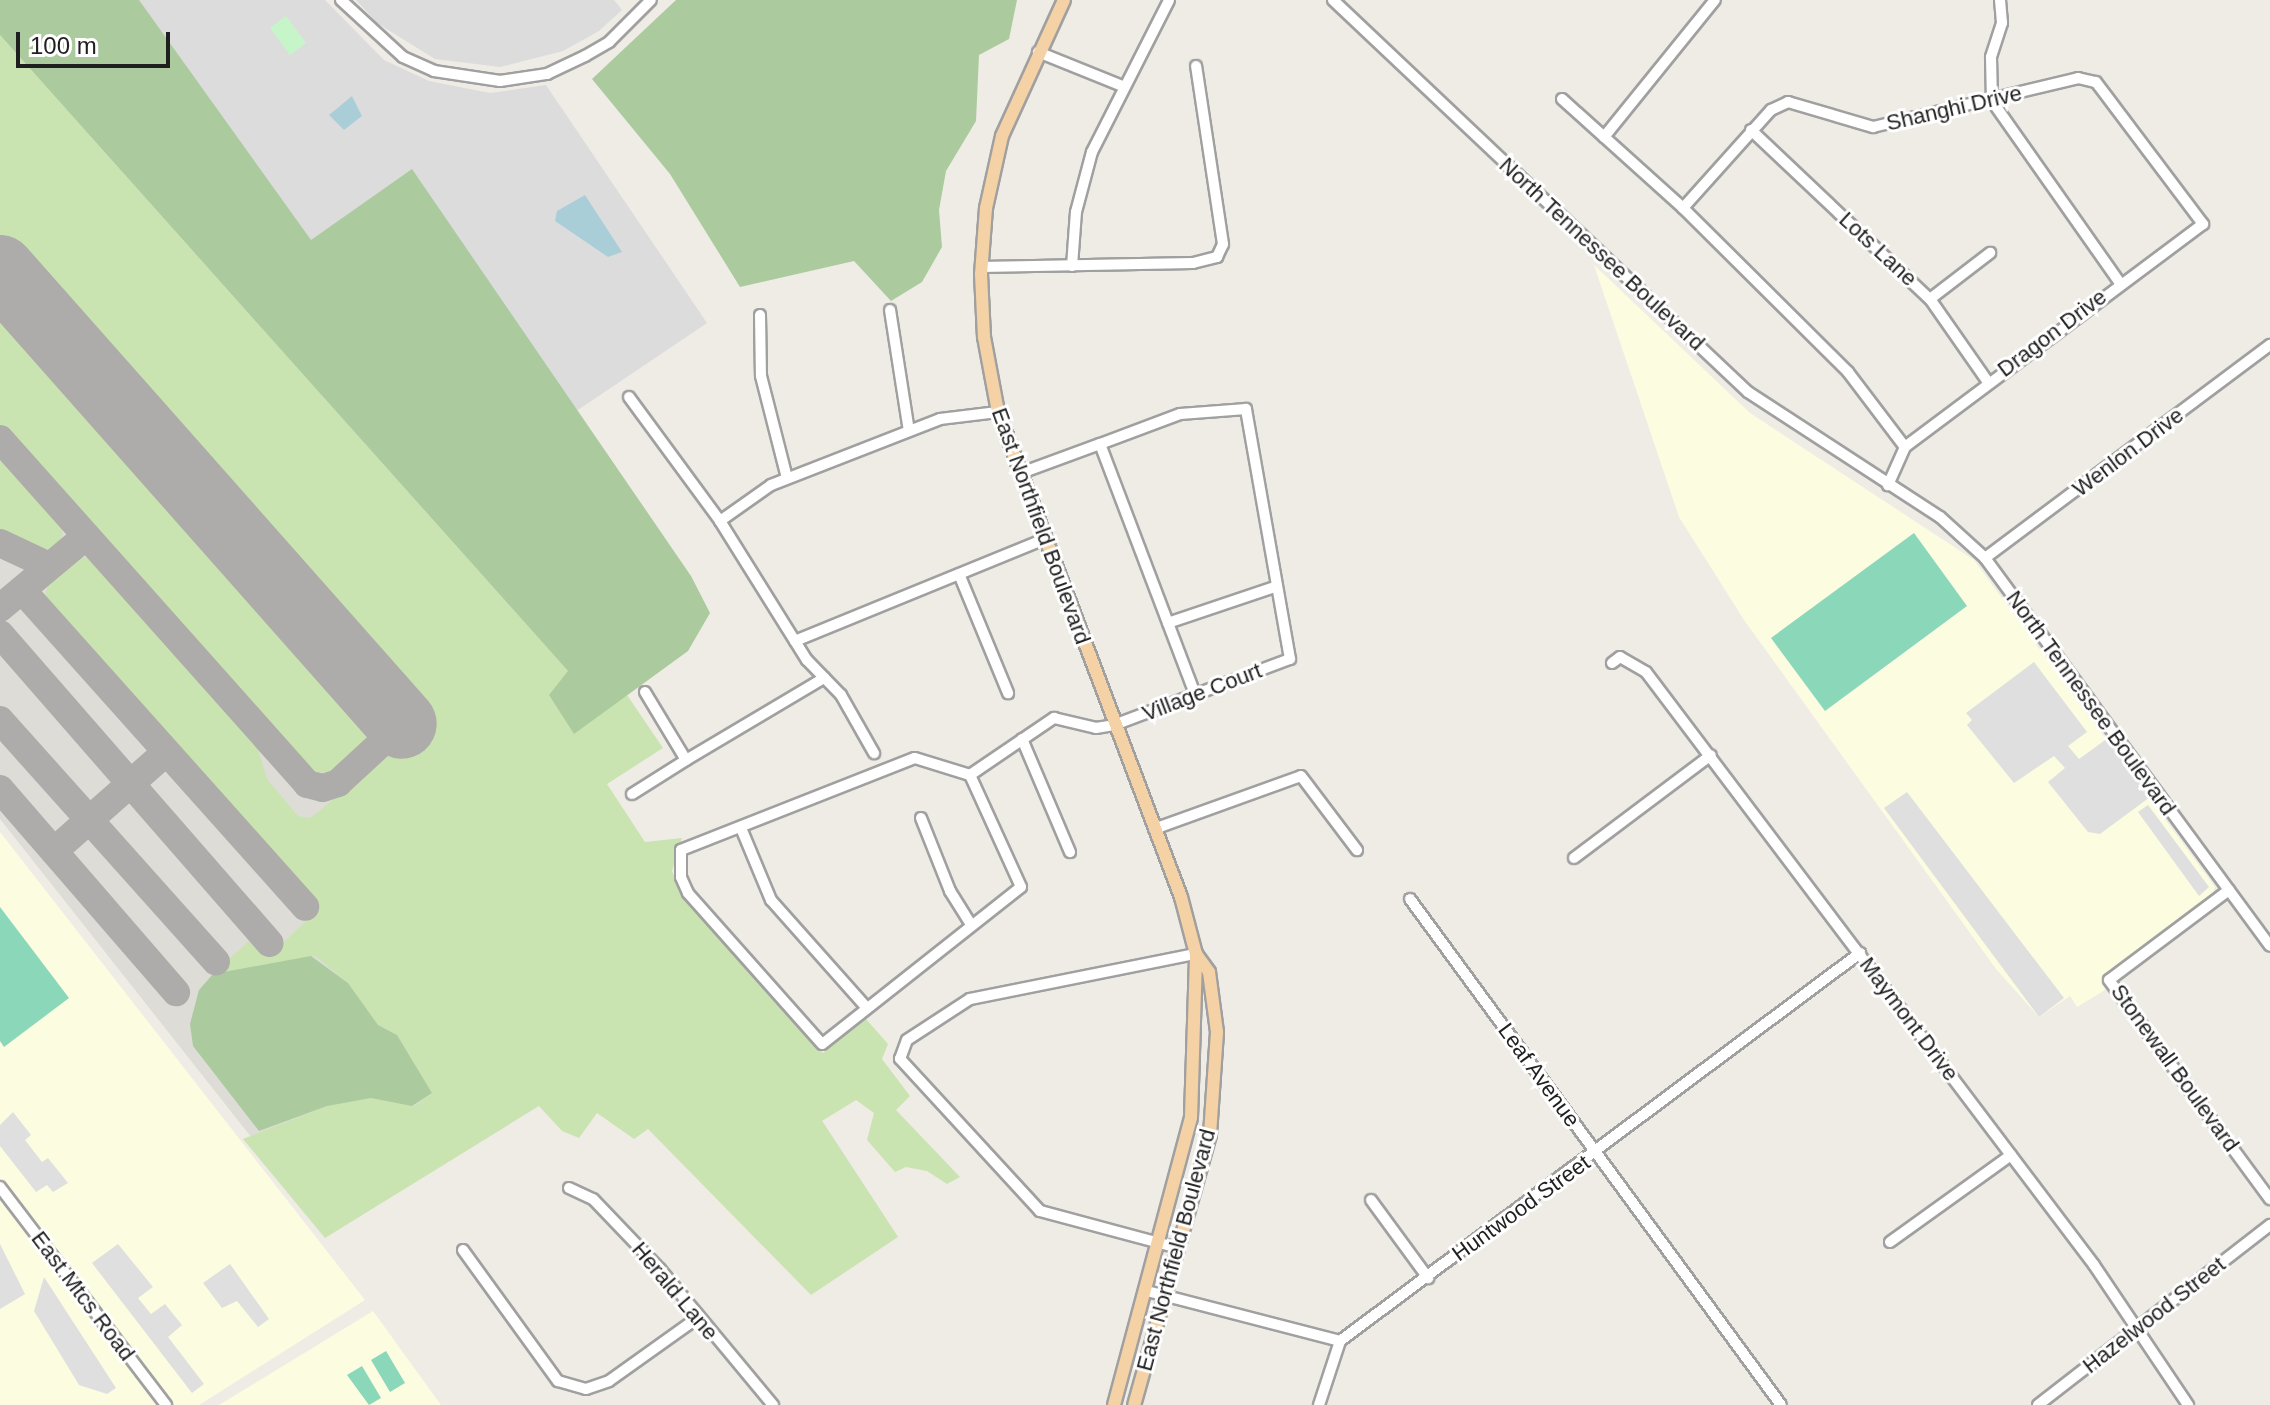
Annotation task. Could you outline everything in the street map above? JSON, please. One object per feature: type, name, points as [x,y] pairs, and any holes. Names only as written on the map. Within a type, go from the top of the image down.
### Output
[{"type":"main road","name":"East Northfield Boulevard","points":[[1064,0],[1002,136],[986,208],[981,267],[984,337],[998,412],[1154,829],[1196,954],[1209,972],[1217,1032],[1216,1086],[1210,1135],[1134,1405]]},
{"type":"main road","name":"East Northfield Boulevard","points":[[1114,1405],[1147,1291],[1191,1117],[1196,954]]},
{"type":"street","points":[[341,0],[403,57],[434,71],[500,81],[547,74],[585,56],[609,42],[651,0]]},
{"type":"street","points":[[1072,266],[1076,212],[1092,152],[1122,86],[1169,0]]},
{"type":"street","name":"North Tennessee Boulevard","points":[[1333,0],[1748,392],[1940,517],[1985,558],[2270,946]]},
{"type":"street","points":[[1604,137],[1715,0]]},
{"type":"street","points":[[2000,0],[2002,23],[1991,57],[1992,101],[2119,282]]},
{"type":"street","points":[[1038,52],[1122,86]]},
{"type":"street","points":[[981,267],[1072,266],[1217,257],[1223,244],[1196,66]]},
{"type":"street","name":"Shanghi Drive","points":[[1683,208],[1751,130],[1771,110],[1788,102],[1873,127],[2078,78],[2096,82],[2203,224]]},
{"type":"street","points":[[1562,99],[1683,208],[1848,372],[1905,447],[1888,485]]},
{"type":"street","name":"Lots Lane","points":[[1751,130],[1930,299],[1988,382]]},
{"type":"street","name":"Dragon Drive","points":[[1905,447],[2119,282],[2203,224]]},
{"type":"street","points":[[1930,299],[1990,253]]},
{"type":"street","points":[[890,310],[909,431]]},
{"type":"street","points":[[760,315],[761,376],[787,478]]},
{"type":"street","name":"Wenlon Drive","points":[[1985,558],[2270,345]]},
{"type":"street","points":[[629,397],[720,521],[795,641],[841,695],[874,753]]},
{"type":"street","points":[[1021,473],[1180,414],[1246,409],[1275,587],[1168,623]]},
{"type":"street","points":[[720,521],[787,478],[940,419],[998,412]]},
{"type":"street","points":[[1100,444],[1195,694]]},
{"type":"street","points":[[795,641],[1045,539]]},
{"type":"street","points":[[959,574],[1008,693]]},
{"type":"street","name":"Village Court","points":[[1114,725],[1290,659],[1275,587]]},
{"type":"street","name":"Maymont Drive","points":[[1612,663],[1620,657],[1646,672],[1711,755],[2094,1265],[2135,1332],[2188,1405]]},
{"type":"street","points":[[632,794],[824,678]]},
{"type":"street","points":[[645,692],[686,760]]},
{"type":"street","points":[[970,775],[1054,718],[1096,728],[1114,725]]},
{"type":"street","points":[[1022,739],[1070,852]]},
{"type":"street","points":[[1574,858],[1711,755]]},
{"type":"street","points":[[915,758],[970,775],[1021,887],[865,1006],[822,1044],[688,893],[681,877],[681,850],[741,828],[915,758]]},
{"type":"street","points":[[1154,829],[1301,776],[1357,850]]},
{"type":"street","points":[[921,818],[950,891],[971,925]]},
{"type":"street","points":[[741,828],[771,900],[865,1006]]},
{"type":"street","name":"Stonewall Boulevard","points":[[2229,890],[2109,980],[2270,1199]]},
{"type":"street","name":"Leaf Avenue","points":[[1410,899],[1781,1405]]},
{"type":"street","name":"Huntwood Street","points":[[1340,1341],[1596,1153],[1860,953]]},
{"type":"street","points":[[1178,1248],[1040,1211],[900,1059],[907,1040],[970,999],[1196,954]]},
{"type":"street","points":[[1890,1242],[2011,1155]]},
{"type":"street","name":"East Mtcs Road","points":[[0,1187],[166,1405]]},
{"type":"street","name":"Herald Lane","points":[[569,1188],[593,1199],[660,1269],[696,1319],[773,1405]]},
{"type":"street","points":[[1371,1200],[1428,1278]]},
{"type":"street","name":"Hazelwood Street","points":[[2038,1405],[2270,1225]]},
{"type":"street","points":[[463,1250],[558,1381],[586,1389],[609,1381],[696,1319]]},
{"type":"street","points":[[1147,1291],[1340,1341],[1319,1405]]},
{"type":"shaded area","points":[[137,0],[325,0],[384,60],[429,81],[490,93],[546,85],[707,323],[572,414],[311,247]]},
{"type":"shaded area","points":[[356,0],[614,0],[622,10],[599,31],[563,51],[500,67],[435,59],[377,23]]},
{"type":"shaded area","points":[[0,36],[582,687],[565,727],[898,1237],[591,1058],[323,1228],[0,819]]},
{"type":"shaded area","points":[[1594,265],[1750,413],[1974,560],[2215,887],[2212,896],[2103,979],[2105,990],[2077,1007],[2070,996],[2039,1017],[1996,969],[1744,620],[1679,517]]},
{"type":"shaded area","points":[[2034,662],[2087,732],[2068,746],[2079,759],[2108,738],[2150,797],[2100,834],[2088,832],[2048,782],[2065,768],[2054,756],[2014,783],[1967,725],[1972,720],[1966,713]]},
{"type":"shaded area","points":[[1907,792],[2064,998],[2039,1017],[1884,808]]},
{"type":"shaded area","points":[[2148,805],[2209,887],[2199,896],[2138,812]]},
{"type":"shaded area","points":[[0,832],[365,1300],[199,1405],[0,1405]]},
{"type":"shaded area","points":[[13,1112],[31,1135],[25,1140],[42,1162],[48,1158],[68,1183],[53,1192],[47,1185],[36,1192],[0,1146],[0,1125]]},
{"type":"shaded area","points":[[0,1244],[25,1294],[0,1309]]},
{"type":"shaded area","points":[[118,1244],[153,1287],[138,1298],[151,1314],[165,1304],[182,1325],[168,1337],[204,1384],[192,1393],[92,1263]]},
{"type":"shaded area","points":[[230,1264],[269,1319],[258,1327],[237,1301],[222,1308],[203,1283]]},
{"type":"shaded area","points":[[44,1277],[116,1388],[107,1394],[79,1385],[34,1311]]},
{"type":"shaded area","points":[[373,1311],[441,1405],[219,1405]]},
{"type":"green space","points":[[0,0],[139,0],[311,240],[412,169],[691,576],[710,613],[688,651],[574,734],[549,695],[568,671],[0,35]]},
{"type":"green space","points":[[676,0],[1017,0],[1009,39],[979,55],[976,121],[946,171],[939,210],[942,247],[922,282],[891,301],[854,261],[740,287],[670,174],[592,79]]},
{"type":"green space","points":[[286,16],[306,43],[290,55],[270,28]]},
{"type":"green space","points":[[0,35],[568,671],[549,695],[574,733],[627,695],[663,748],[607,784],[645,842],[682,838],[672,871],[686,901],[823,1053],[866,1019],[888,1044],[882,1059],[910,1096],[896,1110],[960,1177],[947,1184],[927,1171],[906,1167],[895,1172],[867,1140],[874,1113],[856,1100],[822,1121],[898,1237],[811,1295],[648,1129],[634,1139],[597,1113],[579,1138],[562,1131],[539,1106],[325,1238],[243,1139],[332,1104],[371,1098],[415,1106],[432,1093],[397,1035],[378,1025],[348,983],[315,956],[213,974],[250,940],[270,955],[319,909],[44,601],[50,576],[75,557],[92,557],[102,565],[255,739],[267,779],[298,816],[310,818],[321,810],[428,713],[0,234]]},
{"type":"green space","points":[[0,304],[371,721],[369,742],[340,772],[309,773],[0,425]]},
{"type":"green space","points":[[0,450],[63,521],[61,546],[37,551],[0,533]]},
{"type":"green space","points":[[1914,533],[1967,606],[1825,711],[1771,638]]},
{"type":"green space","points":[[0,907],[69,998],[4,1047],[0,1041]]},
{"type":"green space","points":[[311,956],[348,983],[378,1025],[397,1035],[432,1093],[412,1106],[371,1098],[327,1106],[259,1131],[193,1046],[190,1024],[199,990],[213,974]]},
{"type":"green space","points":[[386,1351],[405,1383],[390,1392],[371,1360]]},
{"type":"green space","points":[[362,1366],[381,1398],[369,1405],[347,1375]]},
{"type":"water","points":[[352,96],[362,116],[344,130],[329,115]]},
{"type":"water","points":[[585,195],[622,252],[608,257],[555,221],[557,211]]},
{"type":"taxiway","points":[[0,439],[307,784],[323,788],[338,783],[402,724]]},
{"type":"taxiway","points":[[0,608],[86,536]]},
{"type":"taxiway","points":[[0,543],[49,566]]},
{"type":"taxiway","points":[[22,590],[305,907]]},
{"type":"taxiway","points":[[0,634],[270,943]]},
{"type":"taxiway","points":[[0,720],[216,962]]},
{"type":"taxiway","points":[[54,851],[165,753]]},
{"type":"taxiway","points":[[0,789],[176,992]]},
{"type":"runway","points":[[0,270],[402,724]]}]
